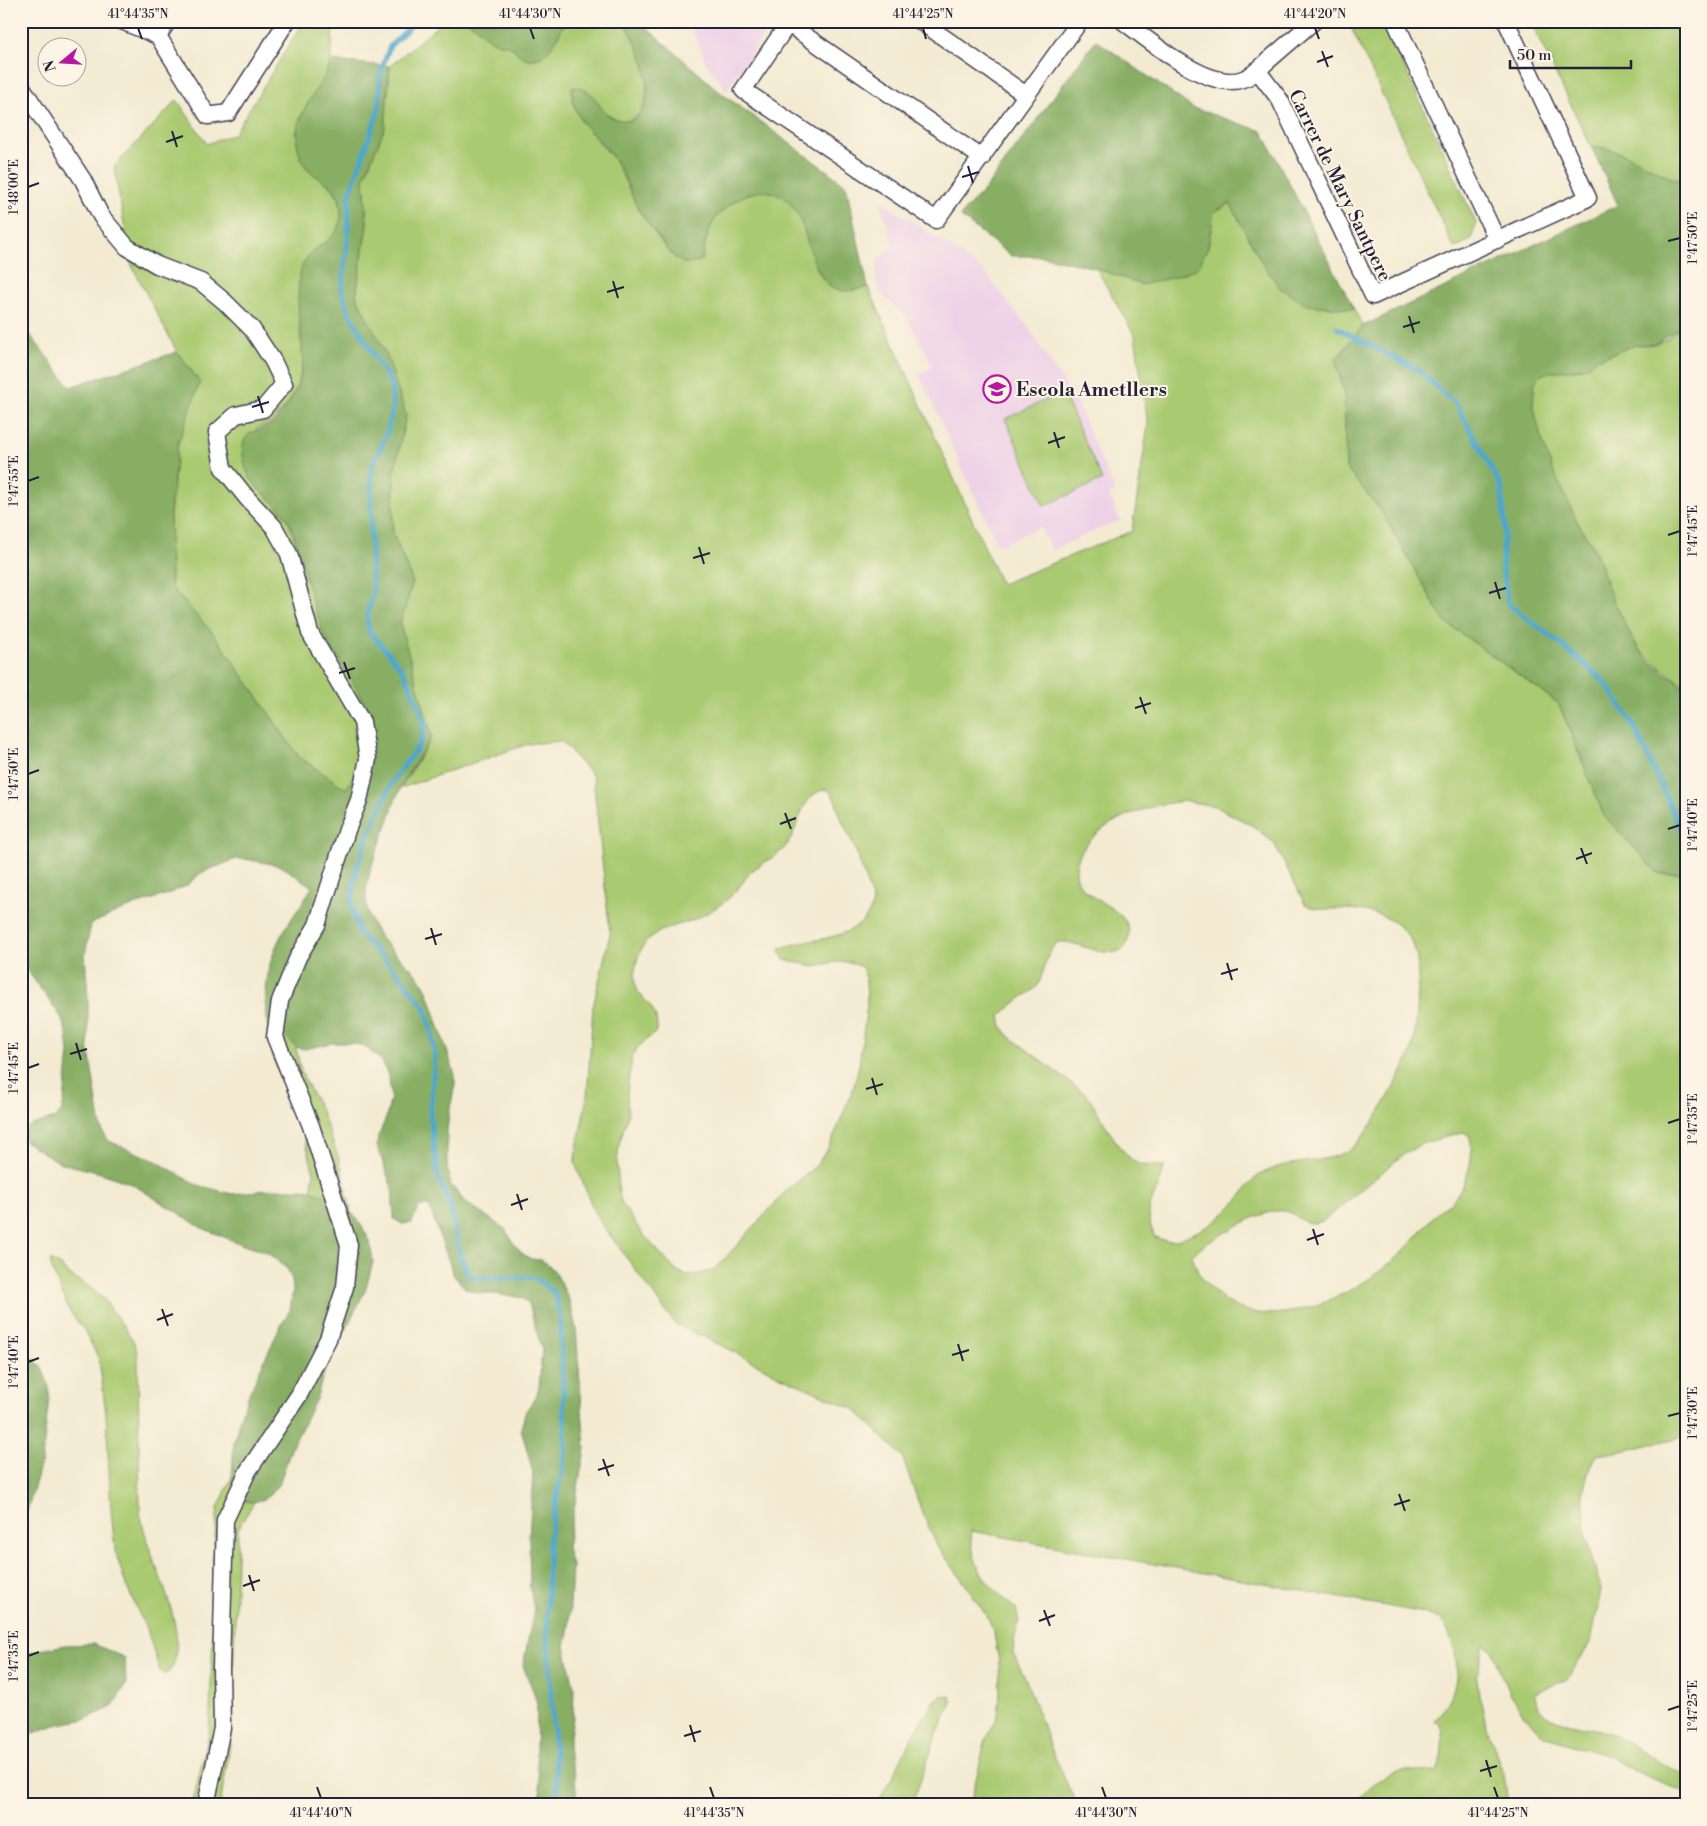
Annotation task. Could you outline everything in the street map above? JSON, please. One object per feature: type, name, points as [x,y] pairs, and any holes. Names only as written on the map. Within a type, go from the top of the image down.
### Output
[{"type":"street","points":[[122,21],[158,36],[208,116],[228,113],[287,21]]},
{"type":"street","points":[[158,36],[168,21]]},
{"type":"street","points":[[920,21],[1026,95]]},
{"type":"street","points":[[982,158],[788,22],[743,90],[936,220],[982,158],[1080,21]]},
{"type":"street","points":[[1123,21],[1198,73],[1230,83],[1244,79],[1257,70],[1314,21]]},
{"type":"street","points":[[1395,21],[1497,240]]},
{"type":"street","name":"Carrer de Mary Santpere","points":[[1257,70],[1280,100],[1373,296],[1588,198],[1506,21]]},
{"type":"street","points":[[21,86],[83,180],[102,216],[127,247],[156,265],[201,282],[252,329],[273,360],[284,384],[263,410],[236,416],[217,432],[223,468],[274,527],[289,554],[310,633],[362,722],[368,759],[359,800],[347,830],[317,925],[298,957],[280,1001],[275,1037],[311,1126],[349,1245],[345,1286],[328,1339],[299,1395],[248,1471],[225,1520],[222,1728],[206,1805]]},
{"type":"shaded area","points":[[689,21],[758,21],[761,23],[763,35],[726,91],[706,62]]},
{"type":"shaded area","name":"Escola Ametllers","points":[[880,200],[984,271],[1027,326],[1077,403],[1115,492],[1109,494],[1120,520],[1051,550],[1040,527],[998,546],[919,374],[933,366],[904,314],[881,294],[876,281],[877,261],[893,246]]},
{"type":"green space","points":[[304,21],[333,21],[332,46],[331,59],[324,79],[302,113],[297,132],[297,145],[301,158],[307,168],[324,180],[339,199],[341,219],[336,232],[309,256],[302,270],[299,295],[303,359],[299,381],[290,401],[284,409],[276,417],[257,428],[256,487],[278,506],[289,522],[323,631],[336,657],[353,680],[373,725],[372,744],[346,789],[299,757],[216,637],[171,587],[170,514],[178,443],[200,382],[177,352],[131,264],[114,167],[177,100],[207,144],[234,134]]},
{"type":"green space","points":[[443,21],[468,21],[484,34],[500,44],[508,45],[523,57],[541,58],[559,35],[565,21],[623,21],[636,42],[645,66],[647,93],[645,103],[635,117],[628,120],[612,117],[602,109],[580,120],[614,159],[641,213],[668,251],[684,263],[702,260],[706,236],[712,223],[726,208],[744,196],[754,192],[775,192],[792,205],[803,228],[816,267],[828,284],[843,290],[868,287],[1001,584],[1132,531],[1148,425],[1135,336],[1096,268],[1142,285],[1208,247],[1214,212],[1231,203],[1263,265],[1306,305],[1354,309],[1363,326],[1335,360],[1344,391],[1346,468],[1380,509],[1444,621],[1559,704],[1604,816],[1659,874],[1686,873],[1686,1434],[1677,1438],[1622,1451],[1597,1455],[1590,1466],[1583,1493],[1586,1538],[1601,1590],[1591,1642],[1567,1679],[1533,1694],[1540,1709],[1547,1716],[1555,1720],[1614,1735],[1667,1766],[1685,1774],[1686,1792],[1645,1777],[1611,1757],[1544,1736],[1523,1714],[1513,1699],[1492,1650],[1484,1643],[1477,1677],[1479,1695],[1489,1734],[1504,1774],[1508,1805],[1354,1805],[1369,1788],[1395,1772],[1437,1772],[1441,1756],[1442,1736],[1440,1726],[1434,1720],[1444,1709],[1451,1697],[1457,1671],[1453,1645],[1441,1619],[1419,1612],[971,1531],[975,1557],[983,1576],[1016,1609],[1019,1622],[1015,1635],[1013,1654],[1026,1680],[1053,1753],[1077,1805],[970,1805],[985,1742],[998,1716],[1000,1694],[999,1662],[994,1634],[989,1620],[938,1547],[923,1515],[902,1456],[854,1409],[779,1376],[729,1349],[675,1324],[601,1223],[575,1163],[587,1097],[593,1007],[610,934],[593,776],[561,741],[528,744],[401,788],[432,737],[400,624],[413,582],[393,534],[394,473],[406,415],[356,296],[367,224],[364,178],[385,127],[390,66]],"holes":[[[826,789],[830,791],[835,800],[842,821],[855,848],[873,902],[868,914],[860,924],[850,930],[838,935],[781,948],[780,952],[784,960],[814,966],[836,962],[850,962],[862,967],[866,980],[867,1005],[859,1066],[853,1089],[832,1141],[817,1165],[787,1190],[719,1265],[711,1271],[694,1275],[684,1274],[675,1270],[642,1233],[622,1204],[619,1194],[617,1165],[619,1144],[628,1115],[627,1092],[632,1058],[637,1048],[657,1031],[657,1022],[653,1011],[636,988],[635,973],[639,954],[643,946],[655,934],[695,919],[724,902],[754,869],[782,850],[791,839],[805,805],[817,792]],[[1185,801],[1215,806],[1253,826],[1274,843],[1305,904],[1320,909],[1367,911],[1395,923],[1409,937],[1414,947],[1418,968],[1418,999],[1411,1052],[1385,1103],[1359,1142],[1341,1154],[1329,1158],[1281,1166],[1269,1170],[1258,1176],[1220,1218],[1201,1230],[1171,1241],[1155,1237],[1149,1216],[1152,1200],[1159,1185],[1164,1166],[1140,1165],[1131,1159],[1118,1145],[1087,1095],[1010,1037],[1002,1027],[1000,1016],[1038,985],[1049,955],[1059,942],[1107,952],[1116,952],[1124,948],[1128,940],[1129,930],[1125,921],[1119,914],[1092,896],[1079,883],[1076,872],[1081,852],[1088,842],[1117,820],[1147,808]],[[1463,1132],[1469,1135],[1471,1162],[1466,1179],[1451,1202],[1433,1217],[1397,1257],[1367,1280],[1347,1292],[1326,1302],[1303,1309],[1280,1313],[1257,1313],[1237,1307],[1219,1295],[1199,1274],[1192,1255],[1222,1234],[1250,1219],[1275,1211],[1290,1213],[1309,1223],[1323,1221],[1403,1155],[1421,1144]]]},
{"type":"green space","points":[[468,21],[565,21],[550,49],[544,55],[531,59],[521,56],[505,44],[491,40]]},
{"type":"green space","points":[[623,21],[639,21],[720,92],[846,185],[868,287],[843,291],[828,284],[820,274],[814,261],[805,232],[792,206],[783,197],[766,191],[740,198],[723,210],[712,224],[702,260],[694,263],[682,262],[673,255],[641,214],[618,165],[580,118],[572,99],[572,87],[584,89],[592,95],[609,115],[621,120],[628,121],[634,119],[642,110],[647,92],[647,78],[636,43]]},
{"type":"green space","points":[[1348,21],[1383,21],[1476,223],[1471,240],[1454,248]]},
{"type":"green space","points":[[1530,21],[1686,21],[1686,183],[1667,176],[1621,153],[1591,146]]},
{"type":"green space","points":[[1096,40],[1193,108],[1262,131],[1354,309],[1306,305],[1280,288],[1263,265],[1230,203],[1214,212],[1208,247],[1198,268],[1171,278],[1142,285],[1096,268],[1041,256],[1011,256],[960,216],[985,189]]},
{"type":"green space","points":[[331,61],[390,66],[385,127],[364,178],[367,224],[356,296],[388,358],[406,415],[394,473],[393,534],[413,582],[400,624],[432,737],[395,800],[371,870],[366,894],[367,906],[369,917],[375,929],[387,945],[422,981],[427,990],[455,1075],[447,1131],[447,1167],[451,1185],[464,1201],[505,1229],[516,1247],[523,1254],[531,1259],[541,1260],[550,1266],[556,1273],[569,1300],[576,1328],[585,1449],[567,1547],[572,1566],[569,1627],[565,1646],[574,1687],[573,1718],[568,1749],[575,1777],[577,1805],[542,1805],[536,1753],[537,1704],[523,1666],[534,1609],[530,1589],[529,1538],[533,1473],[521,1428],[526,1411],[536,1396],[539,1387],[542,1350],[529,1304],[522,1298],[475,1292],[466,1289],[454,1276],[429,1206],[419,1206],[411,1223],[402,1224],[394,1219],[392,1188],[377,1146],[378,1137],[386,1118],[391,1097],[389,1078],[382,1061],[368,1049],[351,1043],[333,1043],[305,1049],[296,1047],[267,1018],[267,980],[271,961],[285,929],[312,887],[277,865],[236,859],[201,873],[186,886],[91,924],[85,955],[88,997],[88,1044],[100,1122],[103,1132],[109,1141],[156,1161],[195,1184],[232,1194],[274,1189],[311,1190],[344,1204],[358,1220],[370,1241],[373,1262],[365,1291],[325,1370],[316,1399],[292,1447],[279,1484],[265,1499],[254,1502],[245,1501],[236,1496],[232,1477],[234,1441],[251,1389],[290,1310],[293,1290],[288,1270],[274,1257],[264,1251],[246,1246],[202,1228],[132,1184],[101,1173],[61,1163],[26,1142],[22,1133],[29,1126],[55,1118],[61,1112],[64,1102],[69,1052],[67,1034],[61,1017],[21,962],[21,323],[70,387],[177,352],[200,382],[178,443],[170,514],[171,587],[216,637],[299,757],[346,789],[365,758],[372,741],[373,725],[371,718],[348,673],[331,648],[321,627],[313,605],[296,540],[288,520],[251,479],[244,461],[243,450],[243,442],[246,437],[275,420],[285,409],[296,390],[301,376],[302,364],[298,305],[300,273],[308,257],[332,237],[340,223],[341,212],[338,195],[304,165],[297,142],[297,133],[302,114],[323,79]]},
{"type":"green space","points":[[1591,146],[1602,147],[1621,153],[1667,176],[1686,183],[1686,323],[1655,344],[1636,345],[1595,360],[1588,366],[1541,375],[1535,382],[1533,403],[1540,434],[1551,466],[1578,523],[1594,549],[1609,591],[1632,638],[1637,647],[1650,661],[1684,686],[1686,692],[1686,873],[1659,874],[1604,816],[1559,704],[1444,621],[1380,509],[1346,468],[1344,391],[1335,360],[1363,326],[1618,205]]},
{"type":"green space","points":[[1686,323],[1686,692],[1671,674],[1642,652],[1624,625],[1596,554],[1563,493],[1544,448],[1533,404],[1533,387],[1540,375],[1544,373],[1577,370],[1621,349],[1636,345],[1659,343]]},
{"type":"green space","points":[[1063,392],[1102,480],[1044,506],[1005,419]]},
{"type":"green space","points":[[267,1018],[296,1047],[301,1072],[322,1113],[340,1162],[351,1210],[344,1204],[311,1190],[314,1173],[304,1136],[273,1057]]},
{"type":"green space","points":[[50,1260],[104,1299],[133,1340],[137,1351],[140,1513],[150,1550],[166,1592],[176,1638],[176,1652],[173,1665],[170,1671],[165,1674],[160,1671],[148,1633],[126,1585],[115,1551],[106,1414],[99,1359],[84,1330],[70,1312],[51,1268]]},
{"type":"green space","points":[[21,1349],[30,1355],[43,1369],[49,1387],[49,1399],[42,1460],[21,1531]]},
{"type":"green space","points":[[232,1477],[233,1487],[245,1501],[254,1502],[238,1529],[231,1740],[220,1805],[192,1805],[209,1733],[214,1609],[213,1554],[218,1508]]},
{"type":"green space","points":[[94,1644],[125,1658],[126,1685],[112,1707],[86,1719],[55,1725],[21,1738],[21,1654],[65,1645]]},
{"type":"green space","points":[[950,1695],[952,1703],[940,1727],[911,1805],[875,1805],[890,1782],[912,1737],[933,1702],[941,1696]]},
{"type":"waterway","points":[[416,21],[390,46],[380,73],[379,109],[349,196],[348,235],[342,291],[349,313],[391,384],[393,405],[387,433],[371,469],[373,593],[367,615],[369,632],[404,672],[425,725],[419,745],[392,782],[368,836],[356,870],[351,904],[359,933],[394,969],[425,1008],[435,1054],[430,1114],[438,1177],[451,1207],[460,1257],[470,1278],[535,1278],[555,1293],[560,1316],[566,1450],[549,1539],[547,1627],[558,1805]]},
{"type":"waterway","points":[[1337,328],[1418,370],[1456,404],[1501,486],[1505,525],[1502,566],[1508,604],[1563,646],[1605,682],[1634,726],[1683,834],[1686,836]]},
{"type":"place","name":"Escola Ametllers","points":[[997,389]]}]
